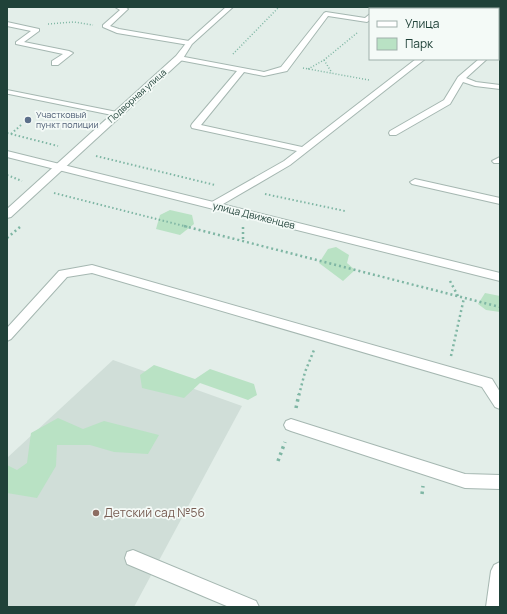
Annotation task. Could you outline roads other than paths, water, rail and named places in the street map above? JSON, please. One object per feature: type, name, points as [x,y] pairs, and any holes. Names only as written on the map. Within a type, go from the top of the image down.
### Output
[{"type":"street","points":[[118,7],[125,9],[105,26],[117,31],[189,43]]},
{"type":"street","name":"Подворная улица","points":[[7,215],[179,58],[189,43],[230,7]]},
{"type":"street","points":[[179,58],[264,74],[284,70],[326,14],[369,18]]},
{"type":"street","points":[[7,24],[37,30],[18,43],[69,53],[55,63]]},
{"type":"street","points":[[214,205],[287,163],[420,60]]},
{"type":"street","points":[[393,133],[447,102],[461,80],[482,60]]},
{"type":"street","points":[[242,70],[195,126],[304,150]]},
{"type":"street","points":[[461,80],[475,84],[500,87]]},
{"type":"street","points":[[9,92],[118,114]]},
{"type":"street","name":"улица Движенцев","points":[[7,154],[500,277]]},
{"type":"street","points":[[415,182],[500,201]]},
{"type":"street","points":[[8,333],[63,274],[92,269],[487,383],[500,403]]},
{"type":"street","points":[[291,425],[465,481],[500,482]]},
{"type":"street","points":[[133,558],[250,607]]},
{"type":"street","points":[[494,607],[500,571]]},
{"type":"place","name":"Участковый пункт полиции","points":[[28,120]]},
{"type":"place","name":"Детский сад №56","points":[[96,513]]}]
